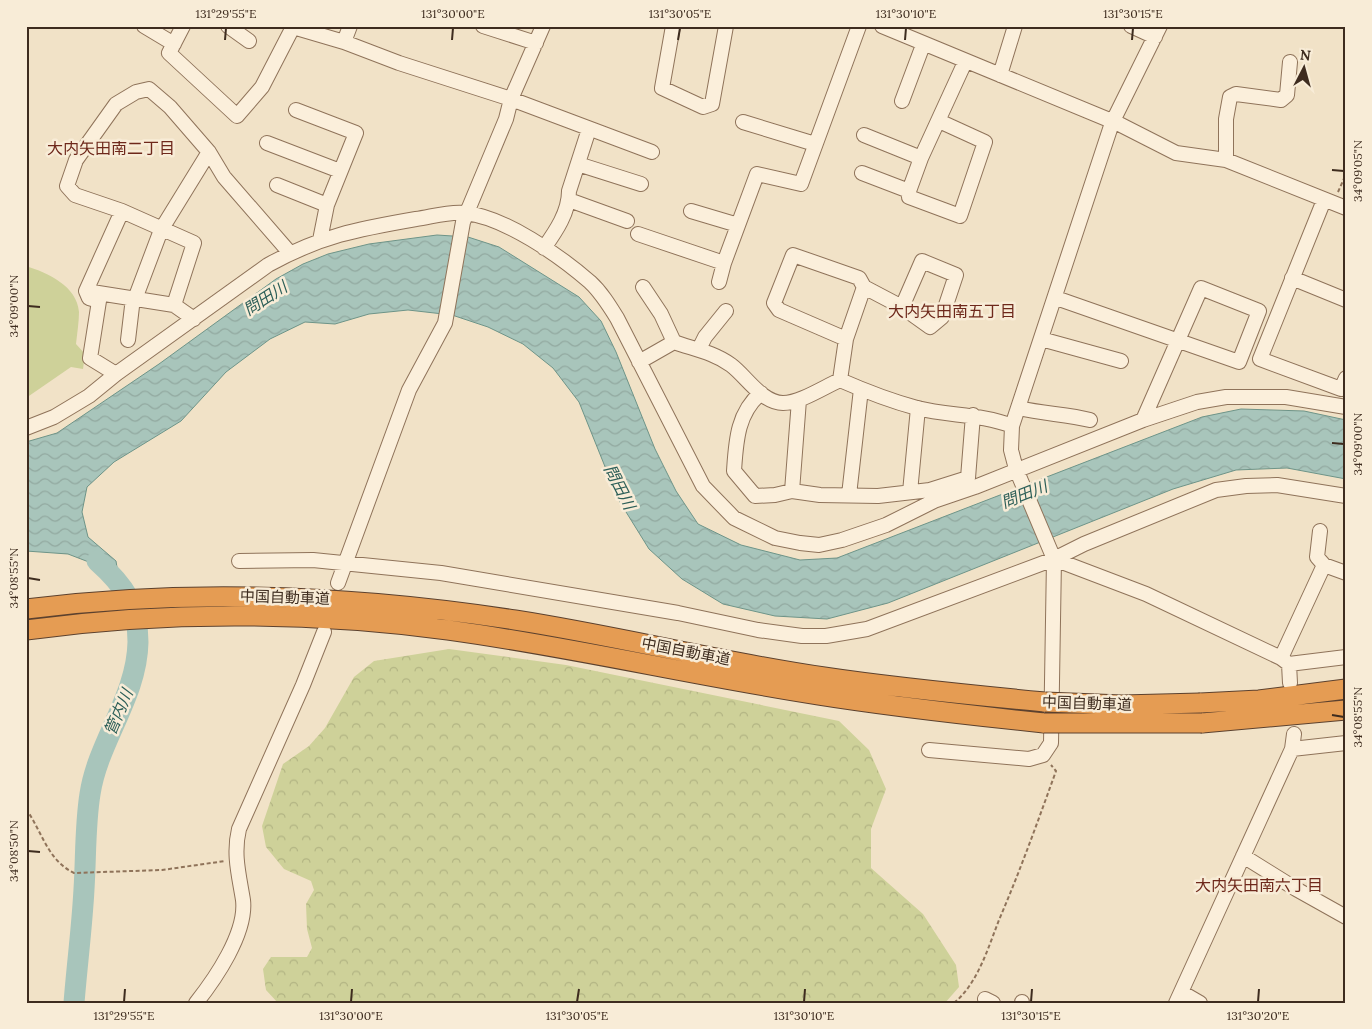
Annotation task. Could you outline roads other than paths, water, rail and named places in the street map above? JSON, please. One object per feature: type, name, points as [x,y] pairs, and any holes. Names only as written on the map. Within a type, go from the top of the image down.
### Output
[{"type":"highway","name":"中国自動車道","points":[[26,609],[163,597],[259,596],[329,598],[444,610],[546,626],[822,677],[941,692],[1044,702],[1122,705],[1200,703],[1259,700],[1346,689]]},
{"type":"highway","name":"中国自動車道","points":[[26,630],[162,619],[281,616],[447,630],[816,695],[930,711],[1044,723],[1202,723],[1346,710]]},
{"type":"street","points":[[144,26],[174,44]]},
{"type":"street","points":[[183,26],[169,53],[236,116],[262,88],[293,27],[344,42],[399,63],[511,99],[652,152]]},
{"type":"street","points":[[228,26],[249,41]]},
{"type":"street","points":[[344,42],[350,26]]},
{"type":"street","points":[[483,26],[536,43]]},
{"type":"street","points":[[338,583],[409,390],[445,323],[465,217],[506,119],[511,99],[543,26]]},
{"type":"street","points":[[673,26],[662,88],[703,107],[712,104],[726,26]]},
{"type":"street","points":[[719,282],[724,262],[757,174],[801,184],[859,26]]},
{"type":"street","points":[[1000,74],[1015,26]]},
{"type":"street","points":[[928,750],[1029,759],[1043,755],[1051,743],[1052,557],[1017,472],[1011,450],[1012,426],[1056,298],[1112,123],[1158,32],[1131,26]]},
{"type":"street","points":[[885,27],[923,45],[1000,74],[1112,123],[1119,124],[1176,153],[1226,160],[1334,204],[1292,278],[1260,359],[1341,389],[1346,378]]},
{"type":"street","points":[[902,101],[923,45]]},
{"type":"street","points":[[939,121],[985,142],[960,216],[910,197],[909,191],[921,158],[965,62]]},
{"type":"street","points":[[1226,160],[1226,119],[1230,97],[1236,94],[1281,100],[1287,94],[1290,62]]},
{"type":"street","points":[[174,305],[194,243],[161,230],[122,211],[75,194],[67,186],[76,160],[116,104],[136,92],[150,89],[170,108],[209,152],[224,177],[290,253]]},
{"type":"street","points":[[296,110],[356,132],[327,205],[320,240]]},
{"type":"street","points":[[743,122],[815,144]]},
{"type":"street","points":[[544,248],[558,228],[569,200],[569,191],[589,129]]},
{"type":"street","points":[[864,135],[921,158]]},
{"type":"street","points":[[268,143],[340,171]]},
{"type":"street","points":[[128,340],[134,298],[161,230],[209,152]]},
{"type":"street","points":[[578,164],[641,184]]},
{"type":"street","points":[[862,173],[909,191]]},
{"type":"street","points":[[277,185],[327,205]]},
{"type":"street","points":[[569,200],[627,221]]},
{"type":"street","points":[[116,374],[90,358],[99,301],[89,298],[86,291],[122,211]]},
{"type":"street","points":[[691,211],[738,225]]},
{"type":"street","points":[[26,428],[71,408],[268,265],[290,253],[320,240],[356,230],[458,212],[465,217],[485,218],[544,248],[590,282],[606,300],[640,362],[702,486],[734,518],[776,538],[819,545],[842,540],[886,525],[934,501],[1017,472],[1143,420],[1197,402],[1226,397],[1286,397],[1346,407]]},
{"type":"street","points":[[638,234],[724,262]]},
{"type":"street","points":[[846,339],[779,310],[774,302],[793,255],[859,278],[864,287],[902,307],[930,326],[942,317],[956,275],[922,261],[902,307]]},
{"type":"street","points":[[1292,278],[1346,300]]},
{"type":"street","points":[[643,287],[661,314],[674,342]]},
{"type":"street","points":[[840,380],[846,339],[864,287]]},
{"type":"street","points":[[1056,298],[1179,342],[1239,362],[1259,310],[1201,288],[1179,342],[1143,420]]},
{"type":"street","points":[[92,292],[174,305],[194,320]]},
{"type":"street","points":[[699,349],[705,337],[726,311]]},
{"type":"street","points":[[1041,339],[1121,361]]},
{"type":"street","points":[[640,362],[674,342],[715,355],[731,365],[761,394],[776,403],[799,400],[840,380],[918,408],[994,419],[1012,426]]},
{"type":"street","points":[[849,495],[861,389]]},
{"type":"street","points":[[761,394],[750,402],[740,422],[734,471],[755,496],[775,495],[792,491],[878,496],[930,490],[968,478],[972,415]]},
{"type":"street","points":[[792,491],[799,400]]},
{"type":"street","points":[[910,492],[918,408]]},
{"type":"street","points":[[1019,408],[1041,414],[1064,414],[1090,420]]},
{"type":"street","points":[[239,561],[314,560],[441,573],[678,613],[758,630],[802,636],[826,636],[867,629],[1052,557],[1216,490],[1246,486],[1277,486],[1346,496]]},
{"type":"street","points":[[1320,532],[1317,557],[1324,565],[1346,573]]},
{"type":"street","points":[[1052,557],[1146,594],[1285,661],[1346,657]]},
{"type":"street","points":[[1290,683],[1285,661],[1324,565]]},
{"type":"street","points":[[196,1003],[223,964],[242,920],[243,902],[235,859],[235,844],[239,829],[324,632]]},
{"type":"street","points":[[1200,1003],[1178,997],[1292,749],[1294,734]]},
{"type":"street","points":[[1292,749],[1346,742]]},
{"type":"street","points":[[1243,856],[1346,917]]},
{"type":"water","name":"問田川","points":[[437,235],[468,237],[499,247],[579,297],[601,321],[616,352],[655,449],[676,491],[698,524],[741,545],[800,560],[837,558],[1202,417],[1241,409],[1304,411],[1346,420],[1346,479],[1287,468],[1236,470],[1173,489],[888,603],[827,619],[775,616],[723,604],[682,579],[649,549],[618,499],[579,402],[553,368],[523,344],[488,327],[452,315],[408,310],[369,314],[335,324],[305,322],[270,339],[226,372],[181,421],[114,462],[87,487],[82,512],[88,537],[116,561],[119,580],[94,564],[68,554],[26,551],[26,442],[57,433],[159,364],[276,279],[303,264],[328,254],[369,244]]},
{"type":"waterway","name":"管内川","points":[[74,1003],[90,794],[94,775],[131,682],[138,642],[135,617],[128,597],[122,587],[97,561]]},
{"type":"district","name":"大内矢田南二丁目","points":[[111,148]]},
{"type":"district","name":"大内矢田南五丁目","points":[[952,311]]},
{"type":"district","name":"大内矢田南六丁目","points":[[1259,885]]}]
